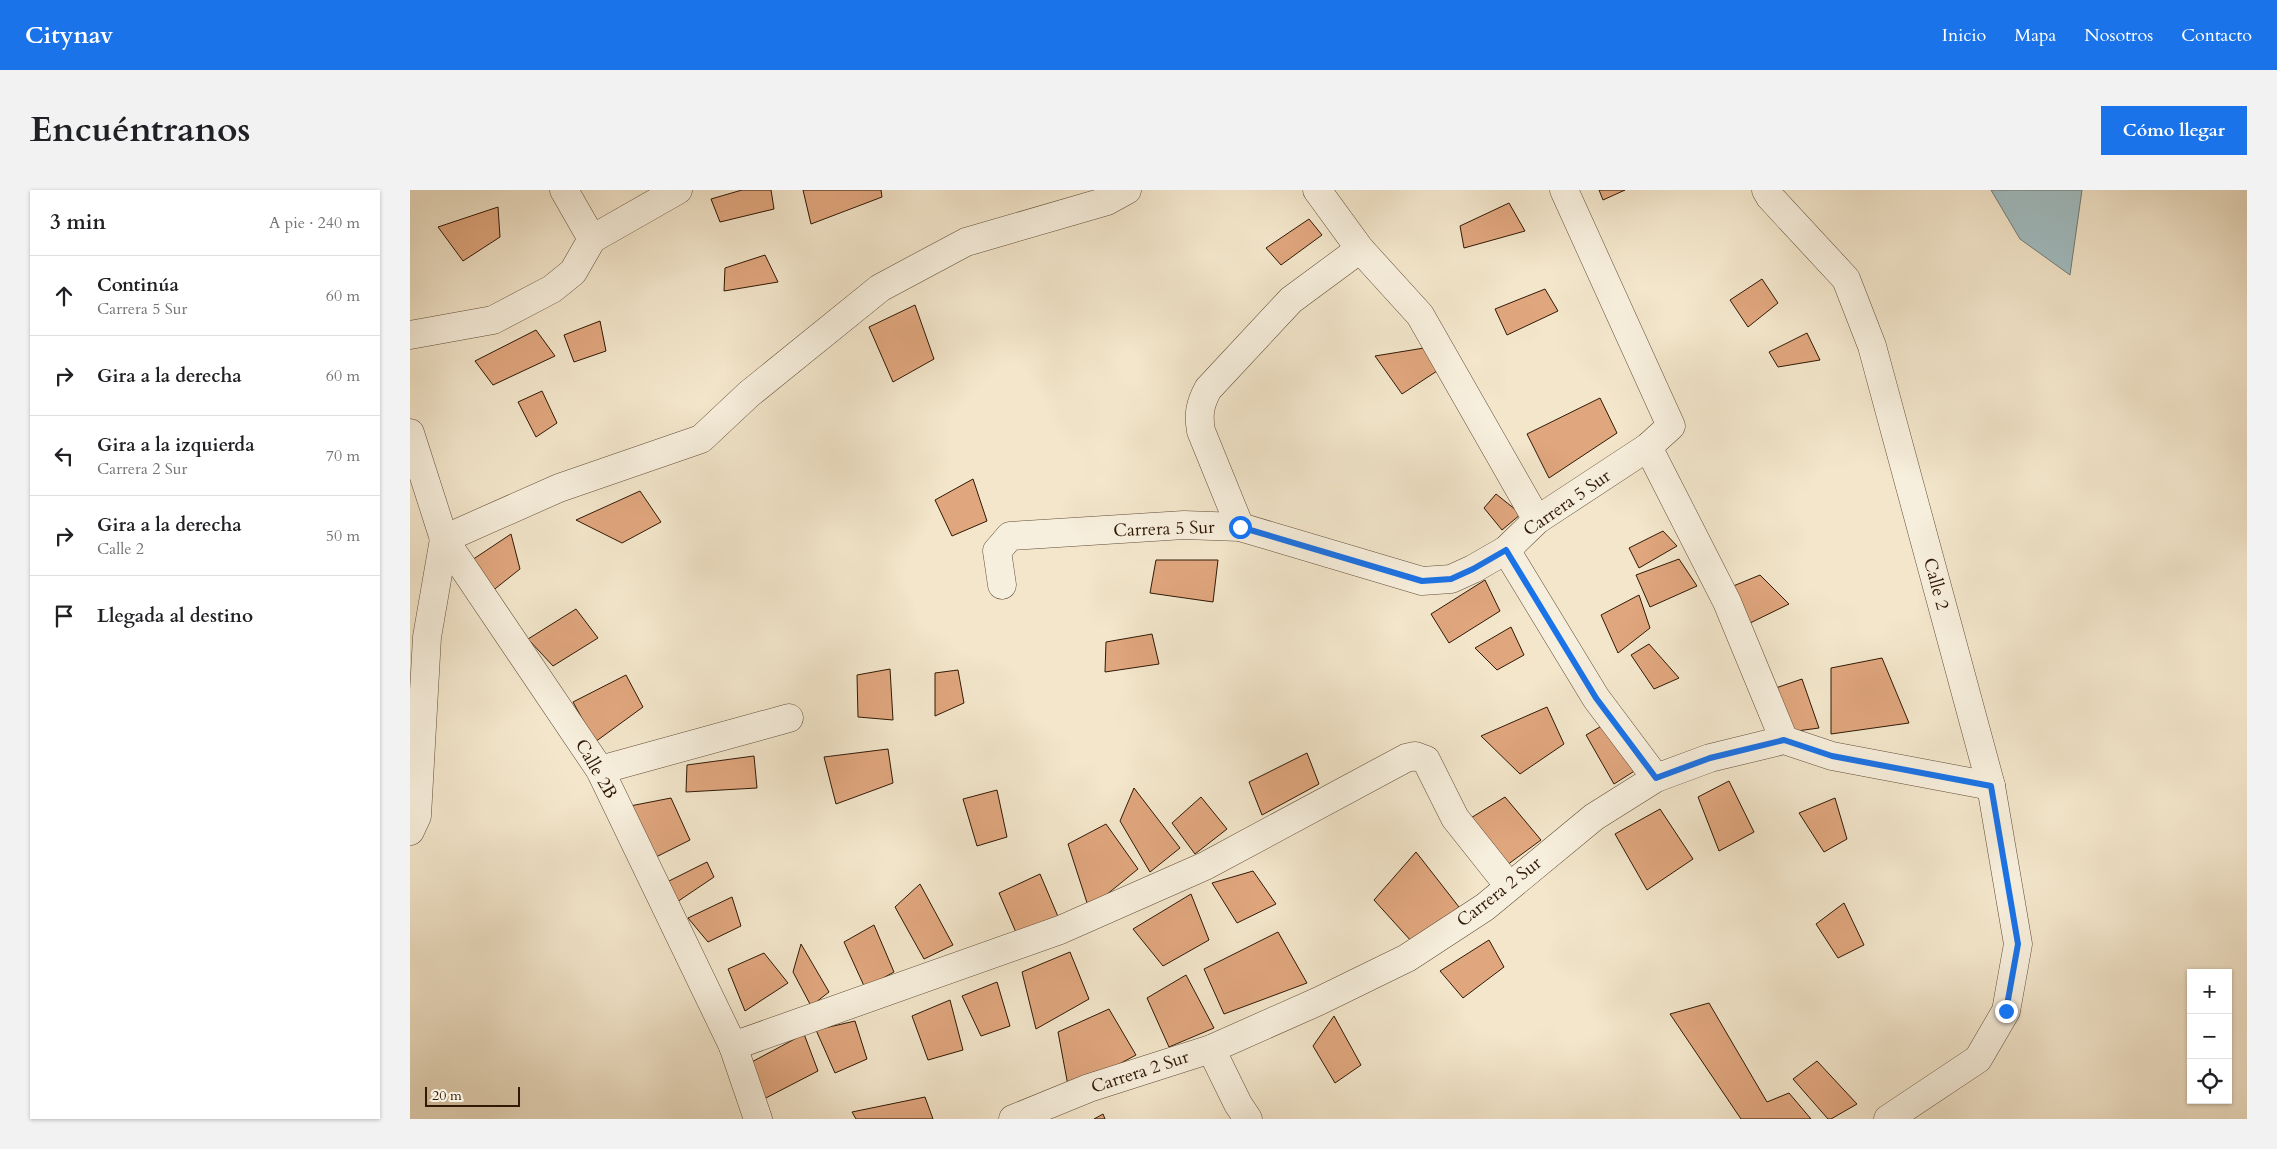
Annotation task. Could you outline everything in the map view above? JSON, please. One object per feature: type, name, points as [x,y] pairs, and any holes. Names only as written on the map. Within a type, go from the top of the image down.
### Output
[{"type":"street","points":[[564,190],[592,239]]},
{"type":"street","points":[[410,335],[493,320],[552,289],[573,272],[592,239],[678,190]]},
{"type":"street","points":[[410,831],[417,816],[427,636],[444,539],[559,488],[702,438],[749,394],[880,288],[966,242],[1107,200],[1127,190]]},
{"type":"street","points":[[1317,190],[1360,249],[1420,315],[1536,520]]},
{"type":"street","name":"Carrera 5 Sur","points":[[1002,585],[997,551],[1010,536],[1184,525],[1240,527],[1422,581],[1451,579],[1506,550],[1536,520],[1648,447],[1671,426],[1564,190]]},
{"type":"street","name":"Calle 2","points":[[1766,190],[1770,197],[1846,279],[1872,346],[1991,786],[2018,944],[2006,1011],[1978,1060],[1918,1110],[1888,1119]]},
{"type":"street","points":[[1240,527],[1201,431],[1198,416],[1201,402],[1208,389],[1291,300],[1360,249]]},
{"type":"street","name":"Calle 2B","points":[[410,433],[444,539],[600,770],[733,1046],[758,1119]]},
{"type":"street","points":[[1648,447],[1727,602],[1784,740],[1832,756],[1991,786]]},
{"type":"street","points":[[1506,550],[1596,698],[1656,778]]},
{"type":"street","points":[[600,770],[788,718]]},
{"type":"street","name":"Carrera 2 Sur","points":[[1013,1119],[1089,1088],[1211,1048],[1319,1001],[1407,958],[1485,907],[1594,817],[1656,778],[1710,758],[1784,740]]},
{"type":"street","points":[[733,1046],[1060,930],[1205,866],[1406,758],[1416,756],[1426,760],[1455,818],[1509,886]]},
{"type":"street","points":[[1211,1048],[1238,1104],[1248,1119]]},
{"type":"water","points":[[1991,190],[2082,190],[2070,275],[2020,239]]},
{"type":"building","points":[[742,190],[771,190],[774,209],[720,222],[711,199]]},
{"type":"building","points":[[803,190],[881,190],[882,197],[811,224]]},
{"type":"building","points":[[1599,190],[1625,190],[1603,200]]},
{"type":"building","points":[[1509,203],[1525,231],[1464,248],[1460,226]]},
{"type":"building","points":[[498,207],[500,237],[463,261],[438,227]]},
{"type":"building","points":[[1309,219],[1322,235],[1281,265],[1266,248]]},
{"type":"building","points":[[765,255],[778,282],[724,291],[725,268]]},
{"type":"building","points":[[1762,279],[1778,303],[1748,327],[1730,300]]},
{"type":"building","points":[[1545,289],[1558,311],[1507,335],[1495,309]]},
{"type":"building","points":[[915,305],[934,359],[893,382],[869,327]]},
{"type":"building","points":[[600,321],[606,351],[574,362],[564,335]]},
{"type":"building","points":[[536,330],[555,356],[493,385],[475,361]]},
{"type":"building","points":[[1807,333],[1820,360],[1778,367],[1769,352]]},
{"type":"building","points":[[1424,348],[1437,371],[1402,394],[1375,356]]},
{"type":"building","points":[[542,391],[557,423],[536,437],[518,402]]},
{"type":"building","points":[[1600,398],[1617,433],[1549,478],[1527,434]]},
{"type":"building","points":[[973,479],[987,521],[952,536],[935,500]]},
{"type":"building","points":[[640,491],[661,522],[622,543],[576,520]]},
{"type":"building","points":[[1496,494],[1521,514],[1502,530],[1484,508]]},
{"type":"building","points":[[1663,531],[1677,546],[1639,568],[1629,548]]},
{"type":"building","points":[[511,534],[520,569],[491,592],[469,562]]},
{"type":"building","points":[[1679,559],[1697,586],[1650,607],[1636,575]]},
{"type":"building","points":[[1156,560],[1218,560],[1213,602],[1150,593]]},
{"type":"building","points":[[1760,575],[1789,604],[1746,625],[1726,589]]},
{"type":"building","points":[[1485,580],[1500,611],[1449,643],[1431,614]]},
{"type":"building","points":[[1639,595],[1650,628],[1618,653],[1601,615]]},
{"type":"building","points":[[576,609],[598,638],[553,666],[528,639]]},
{"type":"building","points":[[1511,627],[1524,655],[1497,670],[1475,648]]},
{"type":"building","points":[[1152,634],[1159,664],[1105,672],[1106,642]]},
{"type":"building","points":[[1649,644],[1679,678],[1654,689],[1631,655]]},
{"type":"building","points":[[1882,658],[1909,723],[1831,734],[1831,668]]},
{"type":"building","points":[[890,669],[893,720],[858,717],[857,675]]},
{"type":"building","points":[[958,670],[964,703],[935,716],[935,673]]},
{"type":"building","points":[[626,675],[643,707],[595,742],[573,702]]},
{"type":"building","points":[[1802,679],[1819,728],[1782,733],[1764,692]]},
{"type":"building","points":[[1547,707],[1564,744],[1520,774],[1481,736]]},
{"type":"building","points":[[1605,724],[1644,765],[1614,784],[1586,735]]},
{"type":"building","points":[[888,749],[893,783],[836,804],[824,757]]},
{"type":"building","points":[[1307,753],[1319,784],[1262,815],[1249,782]]},
{"type":"building","points":[[754,756],[757,788],[686,792],[687,765]]},
{"type":"building","points":[[1729,781],[1754,832],[1719,851],[1698,797]]},
{"type":"building","points":[[1134,788],[1180,848],[1150,872],[1120,821]]},
{"type":"building","points":[[997,790],[1007,837],[977,846],[963,799]]},
{"type":"building","points":[[1201,797],[1227,829],[1195,854],[1172,823]]},
{"type":"building","points":[[1505,797],[1541,840],[1503,868],[1461,824]]},
{"type":"building","points":[[671,798],[690,840],[656,857],[630,806]]},
{"type":"building","points":[[1835,798],[1847,839],[1824,852],[1799,813]]},
{"type":"building","points":[[1660,809],[1693,859],[1647,890],[1615,834]]},
{"type":"building","points":[[1106,824],[1138,869],[1089,909],[1068,844]]},
{"type":"building","points":[[1416,852],[1459,907],[1412,942],[1374,900]]},
{"type":"building","points":[[707,862],[714,877],[674,904],[665,883]]},
{"type":"building","points":[[1253,871],[1276,904],[1237,923],[1212,883]]},
{"type":"building","points":[[1040,874],[1062,926],[1018,937],[999,893]]},
{"type":"building","points":[[920,884],[953,945],[924,959],[895,907]]},
{"type":"building","points":[[1191,894],[1209,940],[1163,966],[1133,929]]},
{"type":"building","points":[[732,897],[741,926],[708,942],[688,918]]},
{"type":"building","points":[[1844,903],[1864,945],[1838,958],[1816,924]]},
{"type":"building","points":[[874,925],[894,972],[865,988],[844,942]]},
{"type":"building","points":[[1278,932],[1307,983],[1224,1014],[1204,969]]},
{"type":"building","points":[[1489,940],[1504,967],[1463,998],[1440,971]]},
{"type":"building","points":[[801,944],[829,992],[811,1006],[793,972]]},
{"type":"building","points":[[1070,952],[1089,999],[1036,1029],[1022,972]]},
{"type":"building","points":[[764,953],[788,983],[745,1011],[728,969]]},
{"type":"building","points":[[1186,975],[1214,1028],[1169,1047],[1147,998]]},
{"type":"building","points":[[997,982],[1010,1026],[981,1036],[962,996]]},
{"type":"building","points":[[950,1000],[963,1050],[928,1060],[912,1016]]},
{"type":"building","points":[[1709,1003],[1767,1102],[1789,1093],[1811,1119],[1741,1119],[1670,1014]]},
{"type":"building","points":[[1109,1009],[1136,1055],[1069,1091],[1058,1032]]},
{"type":"building","points":[[1334,1016],[1361,1065],[1335,1083],[1313,1046]]},
{"type":"building","points":[[855,1021],[867,1059],[835,1073],[816,1030]]},
{"type":"building","points":[[804,1034],[818,1071],[760,1101],[748,1064]]},
{"type":"building","points":[[1817,1061],[1857,1104],[1831,1119],[1828,1119],[1793,1079]]},
{"type":"building","points":[[925,1097],[933,1119],[856,1119],[852,1112]]},
{"type":"building","points":[[1103,1114],[1105,1119],[1094,1119]]},
{"type":"route","points":[[1240,527],[1422,581],[1451,579],[1506,550],[1596,698],[1656,778],[1710,758],[1784,740],[1832,756],[1991,786],[2018,944],[2006,1011]]}]
